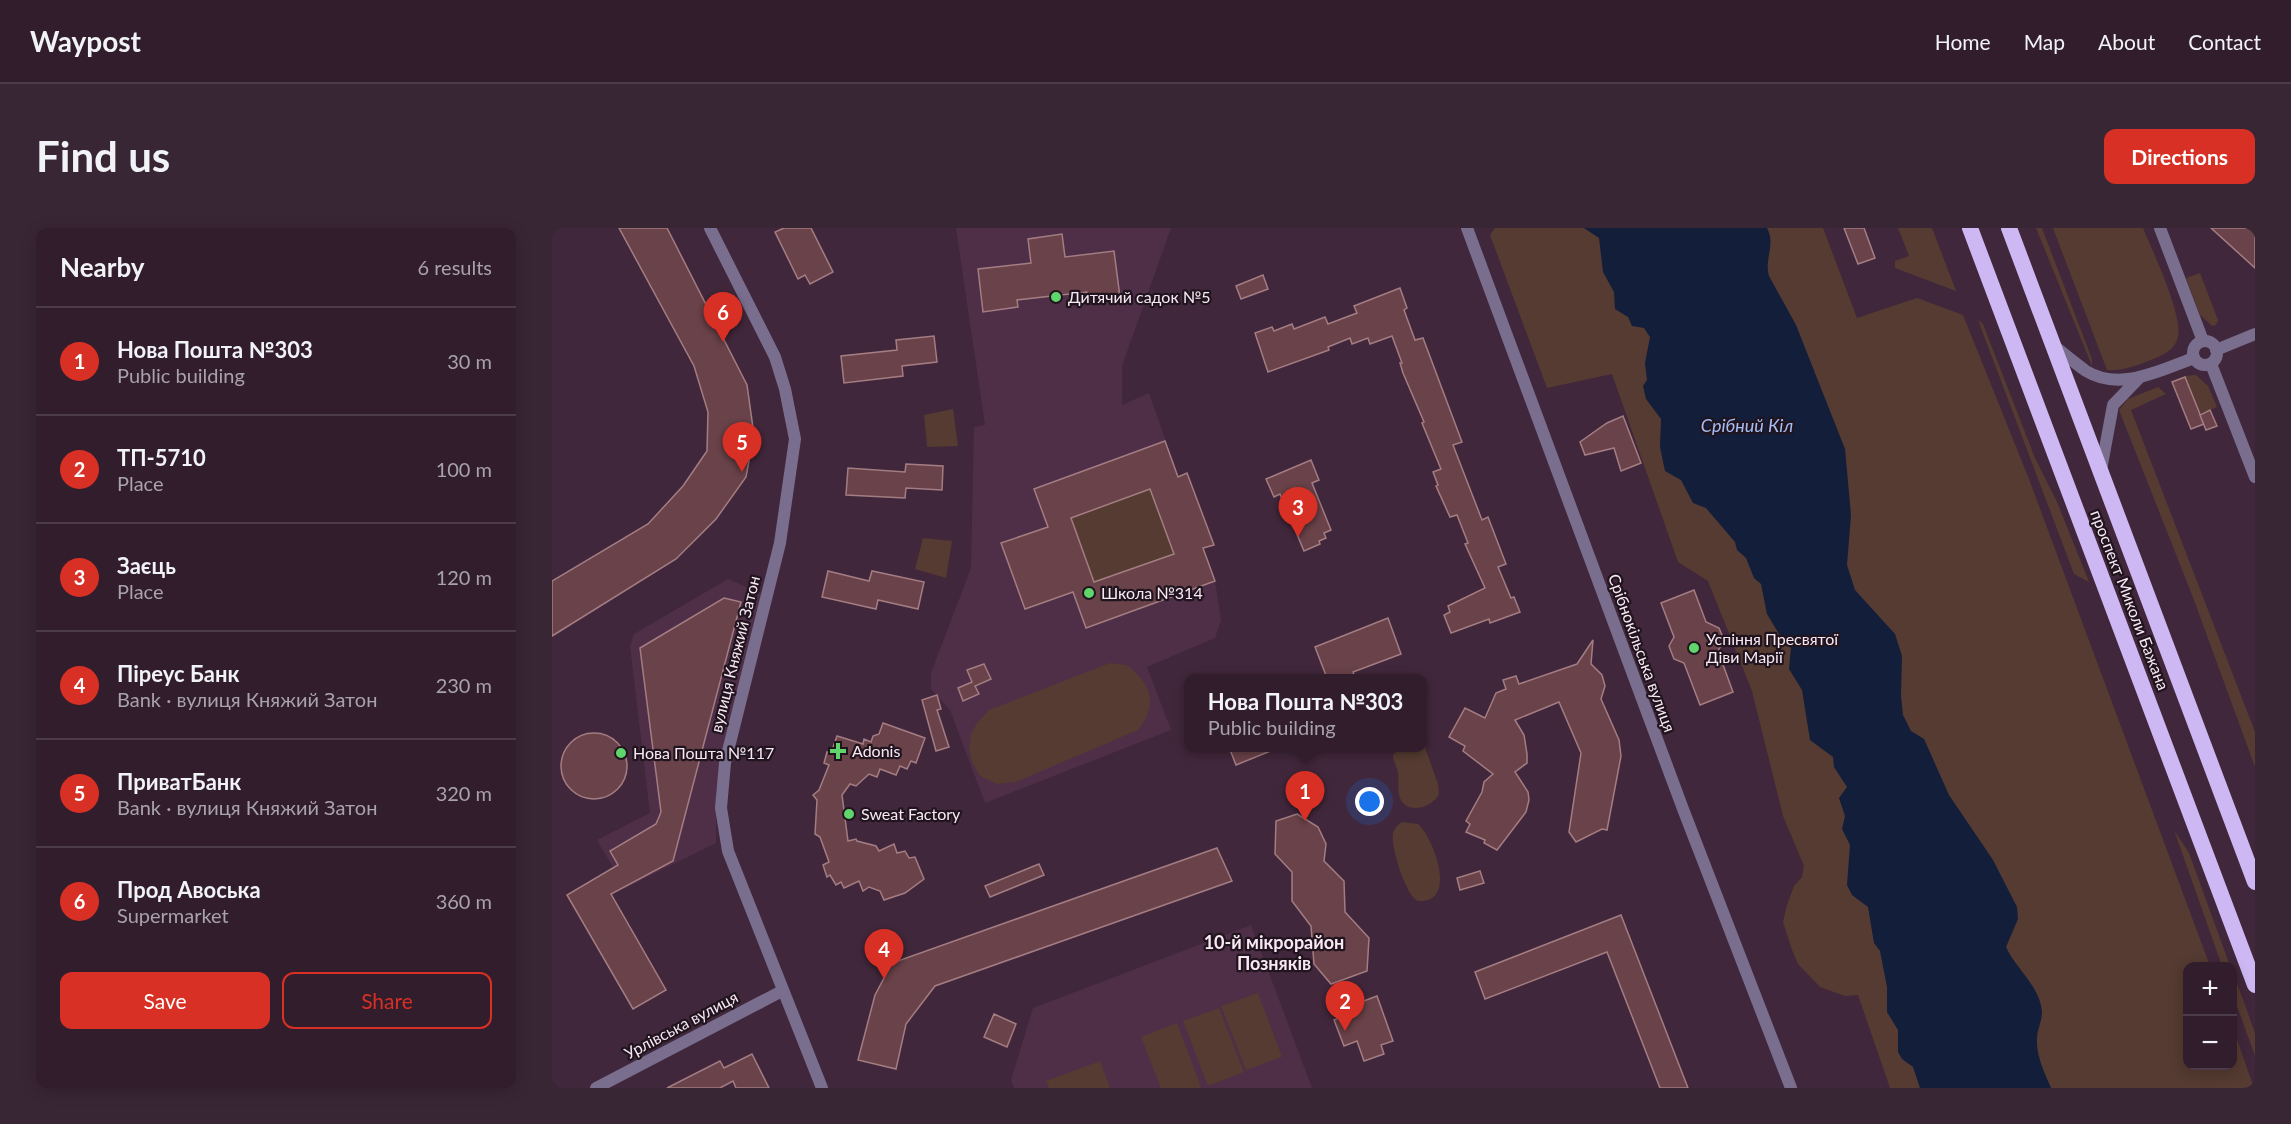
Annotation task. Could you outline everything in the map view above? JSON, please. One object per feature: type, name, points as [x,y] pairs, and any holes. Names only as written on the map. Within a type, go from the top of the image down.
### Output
[{"type":"highway","name":"проспект Миколи Бажана","points":[[1970,228],[2255,985]]},
{"type":"highway","name":"проспект Миколи Бажана","points":[[2009,228],[2255,882]]},
{"type":"street","name":"вулиця Княжий Затон","points":[[710,228],[775,357],[785,389],[795,439],[780,543],[725,763],[721,808],[728,851],[822,1088]]},
{"type":"street","name":"Срібнокільська вулиця","points":[[1467,228],[1678,798],[1791,1088]]},
{"type":"street","points":[[2160,228],[2203,341]]},
{"type":"street","points":[[2216,350],[2255,334]]},
{"type":"street","points":[[2203,341],[2210,342],[2216,350],[2217,356],[2211,364],[2201,365],[2194,358],[2194,348],[2203,341]]},
{"type":"street","points":[[2053,345],[2088,372],[2103,378],[2139,378],[2194,358]]},
{"type":"street","points":[[2211,364],[2255,477]]},
{"type":"street","points":[[2101,470],[2113,405],[2139,378]]},
{"type":"street","name":"Урлівська вулиця","points":[[596,1088],[782,991]]},
{"type":"shaded area","name":"Школа №314","points":[[956,228],[1171,228],[1122,366],[1122,405],[1149,393],[1178,476],[1187,473],[1214,545],[1203,549],[1215,581],[1221,620],[1215,638],[1147,667],[1171,730],[985,803],[950,710],[931,689],[931,673],[971,568],[974,427],[985,425]]},
{"type":"shaded area","points":[[1495,228],[1823,228],[1857,318],[1917,298],[1963,315],[2029,479],[2209,962],[2183,962],[2183,1070],[2237,1070],[2237,1039],[2254,1088],[1890,1088],[1858,995],[1845,996],[1820,987],[1798,964],[1792,950],[1783,922],[1794,886],[1802,877],[1804,866],[1783,816],[1752,691],[1708,581],[1678,562],[1612,374],[1547,388],[1490,235]]},
{"type":"shaded area","points":[[1898,228],[1932,228],[1956,291],[1895,268],[1895,261],[1909,256]]},
{"type":"shaded area","points":[[2036,228],[2042,228],[2092,359],[2092,366]]},
{"type":"shaded area","points":[[2053,228],[2143,228],[2176,314],[2178,337],[2168,352],[2135,366],[2107,370]]},
{"type":"shaded area","points":[[2200,273],[2218,320],[2216,325],[2212,326],[2200,315],[2186,278]]},
{"type":"shaded area","points":[[1978,320],[1983,324],[2035,458],[2057,502],[2089,582],[2074,574]]},
{"type":"shaded area","points":[[2196,375],[2208,386],[2217,407],[2199,414],[2184,376]]},
{"type":"shaded area","points":[[2158,387],[2166,394],[2131,410],[2255,732],[2255,767],[2194,600],[2119,410],[2128,399]]},
{"type":"shaded area","points":[[953,409],[958,446],[927,447],[924,415]]},
{"type":"shaded area","points":[[1150,489],[1174,554],[1094,582],[1071,518]]},
{"type":"shaded area","points":[[923,538],[952,541],[946,578],[915,569]]},
{"type":"shaded area","points":[[728,579],[763,594],[716,792],[716,843],[625,888],[597,840],[650,813],[630,646],[634,634]]},
{"type":"shaded area","points":[[1110,663],[1127,665],[1147,687],[1149,711],[1138,730],[1016,782],[997,784],[980,776],[972,762],[969,749],[971,734],[989,710]]},
{"type":"shaded area","points":[[1396,752],[1427,752],[1438,784],[1439,794],[1436,799],[1420,808],[1408,807],[1403,803],[1400,798],[1398,773],[1393,755]]},
{"type":"shaded area","points":[[1402,822],[1418,824],[1430,841],[1435,854],[1440,881],[1438,892],[1431,899],[1418,901],[1413,897],[1404,881],[1393,839],[1395,829]]},
{"type":"shaded area","points":[[2174,830],[2189,853],[2229,962],[2221,962]]},
{"type":"shaded area","points":[[1251,925],[1312,1088],[1014,1088],[1011,1080],[1033,1008]]},
{"type":"shaded area","points":[[2237,983],[2255,1033],[2255,1056],[2237,1006]]},
{"type":"shaded area","points":[[1258,993],[1282,1057],[1246,1070],[1221,1006]]},
{"type":"shaded area","points":[[1219,1008],[1244,1072],[1208,1086],[1183,1021]]},
{"type":"shaded area","points":[[1177,1023],[1201,1087],[1161,1088],[1141,1037]]},
{"type":"shaded area","points":[[1100,1061],[1110,1088],[1049,1088],[1046,1081]]},
{"type":"water","name":"Срібний Кіл","points":[[1584,228],[1767,228],[1770,240],[1769,276],[1796,325],[1845,449],[1851,515],[1847,565],[1855,590],[1895,634],[1902,656],[1903,715],[1911,731],[1924,739],[1949,795],[1993,860],[2017,907],[2018,919],[2006,947],[2037,994],[2040,1003],[2042,1015],[2037,1045],[2041,1064],[2051,1088],[1920,1088],[1913,1067],[1902,1059],[1898,1052],[1898,1030],[1887,1012],[1887,987],[1880,951],[1874,943],[1868,907],[1852,895],[1847,885],[1850,845],[1842,829],[1845,816],[1839,798],[1847,787],[1834,767],[1833,757],[1810,740],[1802,690],[1789,669],[1791,647],[1782,639],[1767,614],[1761,584],[1754,578],[1746,558],[1737,550],[1735,542],[1706,508],[1693,503],[1681,480],[1665,471],[1660,447],[1661,419],[1646,399],[1643,386],[1647,380],[1645,363],[1650,337],[1644,328],[1632,326],[1628,317],[1615,309],[1614,292],[1603,272],[1599,238]]},
{"type":"building","points":[[619,228],[667,228],[747,385],[754,435],[746,477],[716,519],[676,559],[552,636],[552,581],[648,524],[683,486],[707,451],[708,412],[694,366]]},
{"type":"building","points":[[784,228],[811,228],[833,272],[810,284],[805,275],[798,279],[775,232]]},
{"type":"building","points":[[1844,228],[1864,228],[1875,258],[1858,264]]},
{"type":"building","points":[[2211,228],[2255,228],[2255,268]]},
{"type":"building","points":[[1062,234],[1065,257],[1114,251],[1120,297],[1088,300],[1087,292],[1017,300],[1018,307],[983,312],[978,269],[1031,263],[1028,239]]},
{"type":"building","points":[[1263,275],[1268,289],[1241,299],[1236,286]]},
{"type":"building","points":[[1400,288],[1407,308],[1404,310],[1415,340],[1423,338],[1462,442],[1453,445],[1482,520],[1488,517],[1506,564],[1498,567],[1511,598],[1514,597],[1520,612],[1490,623],[1489,619],[1451,633],[1444,615],[1450,612],[1448,606],[1485,588],[1465,544],[1468,543],[1457,515],[1450,517],[1436,486],[1438,485],[1433,472],[1441,469],[1403,373],[1400,363],[1402,363],[1392,336],[1370,344],[1368,338],[1352,344],[1350,338],[1328,347],[1329,350],[1268,372],[1255,333],[1272,327],[1274,331],[1292,324],[1294,329],[1325,317],[1328,324],[1357,313],[1354,306]]},
{"type":"building","points":[[934,336],[937,362],[902,366],[903,376],[844,383],[841,356],[897,350],[896,340]]},
{"type":"building","points":[[2185,377],[2204,424],[2191,429],[2172,382]]},
{"type":"building","points":[[2210,410],[2217,426],[2206,430],[2200,415]]},
{"type":"building","points":[[1623,416],[1641,463],[1621,471],[1614,448],[1585,455],[1580,442],[1607,423]]},
{"type":"building","points":[[1165,441],[1178,477],[1187,473],[1214,545],[1203,548],[1215,581],[1086,628],[1073,592],[1025,609],[1001,543],[1048,527],[1034,489]],"holes":[[[1150,489],[1174,554],[1094,582],[1071,518]]]},
{"type":"building","points":[[1311,460],[1319,480],[1312,483],[1331,530],[1324,533],[1326,538],[1319,541],[1320,544],[1304,551],[1280,494],[1274,497],[1266,479]]},
{"type":"building","points":[[906,464],[943,466],[942,490],[906,488],[905,498],[846,495],[848,468],[905,472]]},
{"type":"building","points":[[828,571],[869,581],[872,571],[924,582],[918,609],[878,600],[876,609],[822,597]]},
{"type":"building","name":"Успіння Пресвятої Діви Марії","points":[[1694,590],[1706,622],[1719,628],[1724,640],[1718,651],[1733,692],[1700,705],[1684,663],[1674,659],[1669,646],[1674,637],[1661,603]]},
{"type":"building","points":[[724,598],[741,602],[673,861],[611,894],[666,990],[633,1009],[567,895],[618,865],[610,851],[656,824],[661,812],[640,648]]},
{"type":"building","points":[[1388,618],[1401,654],[1353,672],[1354,674],[1325,674],[1315,647]]},
{"type":"building","points":[[1593,640],[1591,664],[1602,675],[1605,686],[1601,699],[1619,740],[1621,756],[1607,830],[1602,829],[1576,842],[1569,832],[1581,753],[1559,702],[1515,720],[1524,735],[1527,763],[1515,772],[1528,792],[1529,800],[1526,812],[1497,850],[1484,843],[1485,840],[1466,832],[1470,824],[1466,821],[1482,792],[1484,782],[1493,774],[1463,751],[1465,746],[1449,737],[1465,708],[1485,718],[1496,693],[1506,689],[1503,680],[1516,676],[1519,684],[1577,664]]},
{"type":"building","points":[[984,664],[991,679],[975,686],[979,694],[963,701],[958,688],[972,682],[967,670]]},
{"type":"building","points":[[937,695],[941,709],[937,710],[949,747],[936,751],[922,700]]},
{"type":"building","points":[[883,723],[925,738],[916,763],[911,761],[907,769],[900,766],[896,775],[880,769],[877,777],[869,774],[856,786],[850,784],[842,795],[848,841],[856,839],[876,846],[879,851],[894,844],[897,853],[905,851],[909,858],[915,857],[924,879],[905,893],[884,900],[880,891],[869,887],[863,891],[859,881],[844,888],[841,882],[836,885],[830,875],[827,877],[823,865],[829,862],[820,837],[815,834],[817,800],[813,795],[819,790],[829,765],[824,763],[827,752],[831,753],[837,736],[863,744],[864,739],[871,742],[873,736],[879,734]]},
{"type":"building","points":[[588,733],[600,733],[612,738],[622,748],[627,766],[625,779],[612,794],[600,799],[588,799],[576,794],[566,784],[561,772],[561,760],[566,748],[576,738]]},
{"type":"building","points":[[1231,752],[1268,752],[1236,765]]},
{"type":"building","points":[[1297,814],[1318,827],[1326,844],[1324,861],[1344,881],[1345,912],[1369,938],[1367,971],[1331,984],[1314,964],[1311,926],[1292,901],[1292,872],[1275,854],[1276,821]]},
{"type":"building","points":[[1217,848],[1232,881],[935,986],[906,1024],[896,1069],[858,1060],[875,995],[892,963]]},
{"type":"building","points":[[1039,864],[1044,875],[990,897],[985,886]]},
{"type":"building","points":[[1480,871],[1484,883],[1460,890],[1457,878]]},
{"type":"building","points":[[1621,915],[1688,1088],[1660,1088],[1607,952],[1485,999],[1475,972]]},
{"type":"building","points":[[1377,996],[1393,1041],[1381,1045],[1384,1054],[1364,1061],[1357,1041],[1344,1046],[1334,1020],[1347,1015],[1345,1008]]},
{"type":"building","points":[[994,1014],[1016,1024],[1007,1047],[984,1037]]},
{"type":"building","points":[[752,1054],[769,1088],[736,1088],[733,1081],[720,1088],[667,1088],[720,1061],[724,1068]]},
{"type":"place","name":"Дитячий садок №5","points":[[1056,297]]},
{"type":"place","name":"Прод Авоська","points":[[723,342]]},
{"type":"place","name":"ПриватБанк","points":[[742,472]]},
{"type":"place","name":"Заєць","points":[[1298,537]]},
{"type":"place","name":"Школа №314","points":[[1089,593]]},
{"type":"place","name":"Успіння Пресвятої Діви Марії","points":[[1694,648]]},
{"type":"place","name":"Adonis","points":[[838,751]]},
{"type":"place","name":"Нова Пошта №117","points":[[621,753]]},
{"type":"place","name":"Sweat Factory","points":[[849,814]]},
{"type":"place","name":"Нова Пошта №303","points":[[1305,821]]},
{"type":"place","name":"Піреус Банк","points":[[884,979]]},
{"type":"place","name":"ТП-5710","points":[[1345,1031]]},
{"type":"district","name":"10-й мікрорайон Позняків","points":[[1274,953]]}]
